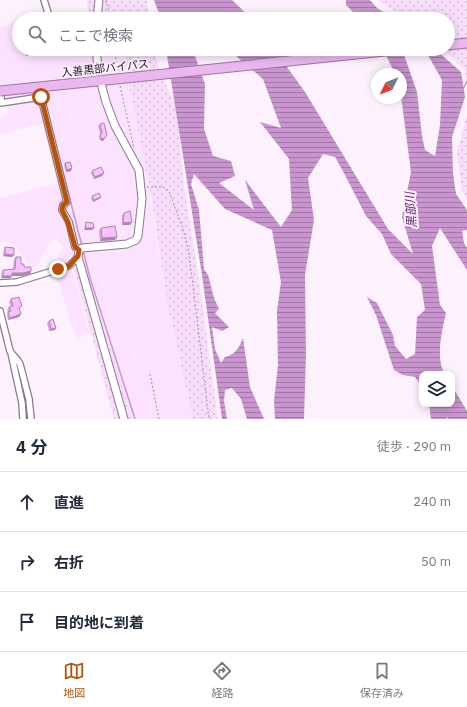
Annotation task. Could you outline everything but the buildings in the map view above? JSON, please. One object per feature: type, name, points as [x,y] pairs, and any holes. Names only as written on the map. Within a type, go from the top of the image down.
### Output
[{"type":"highway","points":[[455,44],[467,43]]},
{"type":"highway","name":"入善黒部バイパス","points":[[0,93],[100,84],[121,79],[338,56]]},
{"type":"street","points":[[44,0],[48,12]]},
{"type":"street","points":[[97,12],[98,0]]},
{"type":"street","points":[[97,56],[98,67]]},
{"type":"street","points":[[0,283],[17,282],[69,266],[82,248],[127,244],[136,240],[138,236],[142,199],[142,187],[139,170],[115,126],[100,84]]},
{"type":"street","points":[[0,93],[0,103],[41,97],[67,202],[63,205],[62,210],[68,222],[75,247],[79,253],[124,419]]},
{"type":"street","points":[[0,311],[22,403],[23,419]]},
{"type":"street","points":[[10,351],[17,358],[20,364],[29,399],[31,419]]},
{"type":"street","points":[[120,407],[120,419]]},
{"type":"path","points":[[106,0],[109,12]]},
{"type":"path","points":[[116,56],[134,147]]},
{"type":"path","points":[[142,187],[163,187],[169,191],[182,226],[188,248],[209,419]]},
{"type":"path","points":[[150,374],[159,419]]},
{"type":"shaded area","points":[[87,0],[147,0],[149,12],[88,12]]},
{"type":"shaded area","points":[[378,0],[467,0],[467,82],[465,70],[450,56],[455,56],[455,12],[396,12]]},
{"type":"shaded area","points":[[12,23],[12,56],[123,56],[147,172],[161,267],[172,325],[193,419],[132,419],[84,264],[71,268],[90,333],[77,339],[71,325],[55,265],[63,246],[57,241],[53,240],[48,245],[37,266],[30,268],[15,244],[4,242],[0,243],[0,198],[58,183],[43,123],[0,135],[0,119],[9,113],[0,83],[0,27]]},
{"type":"shaded area","points":[[123,56],[156,56],[158,66],[176,108],[184,185],[218,419],[193,419],[167,301],[151,194]]},
{"type":"shaded area","points":[[467,115],[467,199],[462,191],[457,152]]},
{"type":"shaded area","points":[[85,266],[132,419],[114,419],[74,269]]},
{"type":"water","points":[[154,0],[232,0],[245,12],[171,12],[158,12]]},
{"type":"water","points":[[346,0],[370,0],[377,8],[384,12],[353,12],[346,5]]},
{"type":"water","name":"黒部川","points":[[167,56],[195,56],[205,84],[204,129],[213,156],[231,161],[235,176],[219,183],[254,210],[245,180],[281,227],[292,210],[289,159],[260,122],[281,128],[263,79],[236,56],[279,56],[305,92],[388,229],[413,254],[402,217],[411,172],[402,104],[407,104],[407,68],[392,68],[386,56],[404,56],[417,92],[425,150],[435,156],[440,125],[442,80],[428,56],[443,56],[461,72],[465,97],[452,137],[453,173],[456,194],[467,210],[467,230],[462,231],[464,243],[467,248],[467,270],[440,228],[432,246],[440,305],[446,313],[440,344],[440,360],[444,371],[419,371],[419,383],[415,377],[403,375],[394,370],[376,315],[367,297],[377,303],[393,335],[395,346],[406,359],[415,354],[417,317],[425,310],[421,284],[391,254],[382,234],[366,216],[335,157],[323,154],[308,178],[314,220],[305,275],[306,354],[304,419],[275,419],[274,401],[278,365],[277,311],[281,282],[272,230],[225,209],[194,174],[191,184],[199,210],[204,269],[208,275],[214,298],[219,309],[215,313],[229,327],[222,331],[212,327],[215,349],[221,363],[225,357],[231,355],[236,350],[243,338],[250,387],[264,419],[247,419],[241,399],[232,388],[225,390],[224,401],[227,419],[222,419],[202,275]]},
{"type":"water","points":[[455,391],[467,411],[467,419],[448,419],[447,417],[446,419],[431,419],[429,407],[455,407]]},
{"type":"waterway","points":[[463,89],[467,81]]},
{"type":"waterway","points":[[56,145],[82,246]]},
{"type":"waterway","points":[[83,250],[90,278],[135,419]]},
{"type":"waterway","points":[[18,372],[24,395],[27,419]]},
{"type":"tunnel","points":[[98,67],[102,85]]},
{"type":"route","points":[[41,97],[67,202],[63,205],[62,210],[68,222],[75,247],[79,250],[78,256],[69,266],[58,269]]}]
